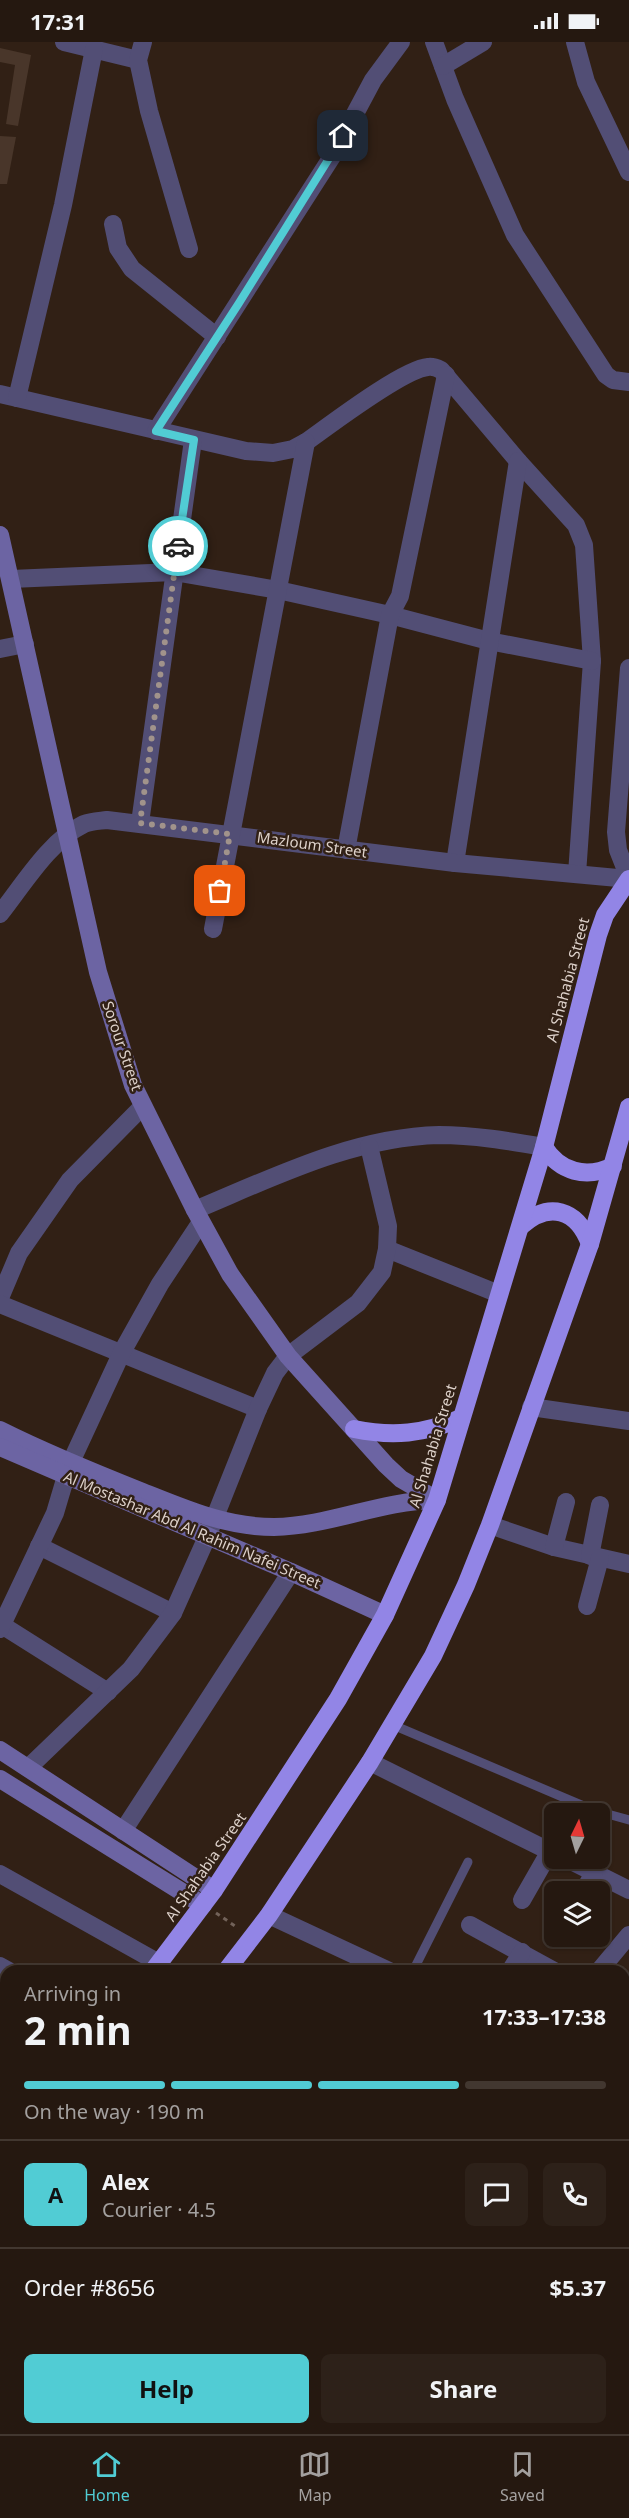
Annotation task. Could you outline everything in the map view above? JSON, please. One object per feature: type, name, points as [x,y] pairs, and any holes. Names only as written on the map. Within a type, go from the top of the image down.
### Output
[{"type":"highway","name":"Al Shahabia Street","points":[[158,1965],[208,1898],[338,1699],[385,1615],[437,1500],[544,1147],[604,915],[629,879]]},
{"type":"highway","points":[[231,1965],[269,1915],[393,1725],[433,1656],[466,1585],[490,1525],[590,1244],[629,1107]]},
{"type":"highway","points":[[544,1147],[556,1162],[574,1171],[594,1173],[613,1166]]},
{"type":"highway","points":[[521,1226],[532,1216],[546,1211],[561,1212],[574,1219],[585,1230],[590,1244]]},
{"type":"highway","points":[[354,1429],[386,1434],[419,1433],[461,1418]]},
{"type":"street","points":[[64,42],[94,49],[140,51],[149,111],[189,249]]},
{"type":"street","points":[[156,431],[333,155],[373,80],[401,42]]},
{"type":"street","points":[[434,42],[515,235],[606,375],[613,380],[629,382]]},
{"type":"street","points":[[443,66],[483,42]]},
{"type":"street","points":[[575,42],[586,82],[629,171]]},
{"type":"street","points":[[94,49],[63,205],[9,396],[194,440],[246,451],[273,453],[306,442],[382,389],[415,371],[435,367],[446,375],[518,461],[576,525],[581,536],[585,554],[592,661],[577,874]]},
{"type":"street","points":[[113,224],[118,248],[132,269],[218,337]]},
{"type":"street","points":[[346,850],[390,615],[400,596],[446,375]]},
{"type":"street","points":[[140,823],[194,440]]},
{"type":"street","points":[[213,929],[306,442]]},
{"type":"street","points":[[455,863],[518,461]]},
{"type":"street","name":"Sorour Street","points":[[0,535],[98,972],[125,1063],[143,1106],[230,1274],[288,1356],[401,1479],[437,1500]]},
{"type":"street","points":[[11,579],[174,572],[278,590],[390,615],[489,641],[592,661]]},
{"type":"street","points":[[0,649],[25,644]]},
{"type":"street","points":[[629,668],[616,832],[618,850],[629,879]]},
{"type":"street","name":"Mazloum Street","points":[[0,914],[54,846],[68,833],[86,823],[107,819],[455,863],[629,879]]},
{"type":"street","points":[[0,1298],[19,1253],[70,1180],[143,1106]]},
{"type":"street","points":[[108,1692],[1,1627],[55,1513],[69,1469],[123,1352],[198,1216],[312,1162],[386,1141],[438,1135],[484,1137],[544,1147]]},
{"type":"street","points":[[28,1768],[130,1669],[173,1613],[275,1373],[288,1356],[358,1303],[381,1272],[387,1249],[388,1226],[369,1146]]},
{"type":"street","points":[[387,1249],[499,1294]]},
{"type":"street","points":[[0,1304],[123,1352],[258,1409]]},
{"type":"street","points":[[531,1407],[629,1421]]},
{"type":"street","name":"Al Mostashar Abd Al Rahim Nafei Street","points":[[0,1430],[69,1469]]},
{"type":"street","name":"Al Mostashar Abd Al Rahim Nafei Street","points":[[0,1447],[69,1469],[210,1528],[291,1572],[385,1615]]},
{"type":"street","name":"Al Mostashar Abd Al Rahim Nafei Street","points":[[210,1528],[242,1525],[275,1527],[338,1518],[391,1503],[437,1500]]},
{"type":"street","points":[[554,1547],[566,1502]]},
{"type":"street","points":[[587,1606],[600,1504]]},
{"type":"street","points":[[490,1525],[554,1547],[629,1564]]},
{"type":"street","points":[[39,1546],[173,1613]]},
{"type":"street","points":[[123,1831],[291,1572]]},
{"type":"street","points":[[0,1750],[123,1831],[208,1898]]},
{"type":"street","points":[[370,1762],[544,1848]]},
{"type":"street","points":[[2,1784],[208,1898]]},
{"type":"street","points":[[522,1900],[545,1869]]},
{"type":"street","points":[[586,1869],[629,1890]]},
{"type":"street","points":[[589,1881],[594,1873]]},
{"type":"street","points":[[0,1874],[153,1965]]},
{"type":"street","points":[[269,1915],[376,1965]]},
{"type":"street","points":[[470,1925],[544,1965]]},
{"type":"street","points":[[604,1965],[629,1935]]},
{"type":"street","points":[[514,1965],[522,1952]]},
{"type":"lane","points":[[393,1725],[593,1810],[629,1820]]},
{"type":"lane","points":[[416,1965],[468,1862]]},
{"type":"path","points":[[208,1898],[252,1937]]},
{"type":"building","points":[[0,48],[31,55],[18,126],[6,124],[15,65],[0,62]]},
{"type":"building","points":[[0,136],[16,137],[7,184],[0,184]]},
{"type":"way so far","points":[[178,546],[140,823],[230,834],[220,891]]},
{"type":"route","points":[[178,546],[194,440],[156,431],[343,136]]}]
